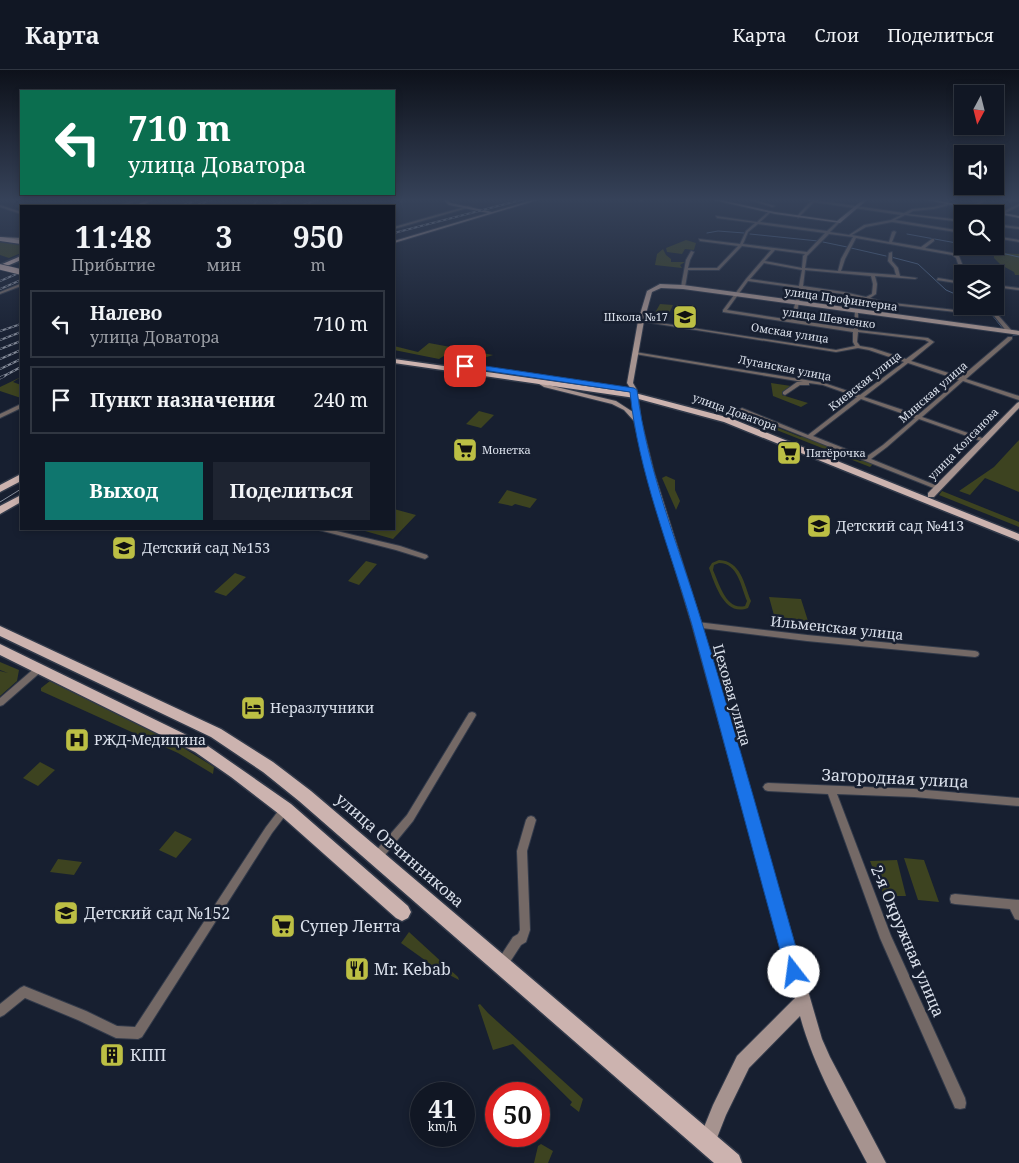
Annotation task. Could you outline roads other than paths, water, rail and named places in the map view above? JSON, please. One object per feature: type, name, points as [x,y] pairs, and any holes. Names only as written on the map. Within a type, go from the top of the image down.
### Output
[{"type":"main road","points":[[0,265],[20,256]]},
{"type":"main road","points":[[0,265],[20,268]]},
{"type":"main road","points":[[0,265],[20,272]]},
{"type":"main road","points":[[3,276],[20,277]]},
{"type":"main road","name":"улица Профинтерна","points":[[660,286],[738,294],[1010,335],[1019,333]]},
{"type":"main road","name":"Цеховая улица","points":[[660,286],[650,291],[640,321],[630,383],[634,393],[637,420],[650,472],[697,625],[802,1002],[824,1062],[877,1163]]},
{"type":"main road","points":[[395,354],[428,363]]},
{"type":"main road","points":[[395,362],[428,363]]},
{"type":"main road","name":"улица Доватора","points":[[428,363],[634,393],[694,404],[731,416],[932,494],[1019,531]]},
{"type":"main road","name":"улица Доватора","points":[[428,363],[539,382],[634,393],[726,420],[932,494],[1019,538]]},
{"type":"main road","points":[[539,382],[546,386],[614,402],[626,409],[637,420]]},
{"type":"main road","name":"улица Колсанова","points":[[932,494],[1019,404]]},
{"type":"main road","points":[[0,489],[20,478]]},
{"type":"main road","points":[[0,511],[20,499]]},
{"type":"main road","name":"улица Овчинникова","points":[[0,631],[216,733],[268,767],[298,790],[502,964],[731,1163]]},
{"type":"main road","points":[[0,649],[200,748],[285,809],[402,912]]},
{"type":"main road","points":[[707,1142],[719,1111],[744,1062],[759,1044],[802,1002]]},
{"type":"street","points":[[687,269],[717,270],[736,250]]},
{"type":"street","points":[[738,294],[747,280],[773,250]]},
{"type":"street","points":[[782,250],[807,253]]},
{"type":"street","points":[[793,322],[803,269],[807,253],[810,250]]},
{"type":"street","points":[[839,272],[848,250]]},
{"type":"street","points":[[927,250],[956,255],[960,265]]},
{"type":"street","points":[[683,287],[688,260],[692,252]]},
{"type":"street","points":[[891,253],[890,260],[896,268],[898,277]]},
{"type":"street","points":[[764,262],[803,269],[914,278]]},
{"type":"street","points":[[862,305],[874,294],[875,284],[873,276]]},
{"type":"street","points":[[938,279],[954,282]]},
{"type":"street","points":[[747,280],[844,293],[901,305],[954,311]]},
{"type":"street","points":[[0,293],[20,285]]},
{"type":"street","points":[[1004,287],[1019,289]]},
{"type":"street","name":"улица Шевченко","points":[[738,294],[724,311],[931,341]]},
{"type":"street","points":[[857,312],[855,342],[858,347]]},
{"type":"street","points":[[995,315],[1010,335]]},
{"type":"street","name":"Омская улица","points":[[640,321],[836,350],[858,347],[1019,398]]},
{"type":"street","name":"Минская улица","points":[[867,460],[919,418],[1010,335]]},
{"type":"street","name":"Киевская улица","points":[[810,436],[860,396],[932,344],[931,341]]},
{"type":"street","name":"Луганская улица","points":[[635,353],[820,383],[983,440]]},
{"type":"street","points":[[785,393],[799,383],[817,386],[820,383]]},
{"type":"street","points":[[0,418],[20,408]]},
{"type":"street","points":[[731,416],[742,410],[810,436],[867,460],[932,494]]},
{"type":"street","points":[[325,530],[398,548],[424,557]]},
{"type":"street","name":"Ильменская улица","points":[[697,625],[922,650],[975,654]]},
{"type":"street","points":[[0,703],[40,668]]},
{"type":"street","points":[[376,857],[410,818],[472,715]]},
{"type":"street","name":"Загородная улица","points":[[768,787],[914,793],[1019,802]]},
{"type":"street","name":"2-я Окружная улица","points":[[831,790],[886,938],[960,1103]]},
{"type":"street","points":[[0,1011],[24,992],[82,1014],[116,1032],[138,1033],[269,830],[285,809]]},
{"type":"street","points":[[502,964],[517,941],[522,938],[525,930],[522,851],[531,820]]},
{"type":"street","points":[[956,899],[1016,905],[1019,915]]},
{"type":"waterway","points":[[860,250],[886,256]]},
{"type":"waterway","points":[[1004,254],[1019,257]]},
{"type":"waterway","points":[[891,257],[918,264],[946,290],[954,294]]},
{"type":"waterway","points":[[992,315],[1004,330]]},
{"type":"waterway","points":[[1013,335],[1019,335]]},
{"type":"tram line","points":[[0,502],[20,490]]},
{"type":"railway","points":[[0,281],[20,272]]},
{"type":"railway","points":[[0,289],[20,280]]},
{"type":"railway","points":[[0,331],[20,324]]},
{"type":"railway","points":[[0,340],[20,332]]},
{"type":"railway","points":[[0,349],[20,341]]},
{"type":"railway","points":[[0,359],[20,350]]},
{"type":"railway","points":[[0,369],[20,359]]},
{"type":"railway","points":[[2,377],[20,368]]},
{"type":"place","name":"Школа №17","points":[[685,317]]},
{"type":"place","name":"Монетка","points":[[465,450]]},
{"type":"place","name":"Пятёрочка","points":[[789,453]]},
{"type":"place","name":"Детский сад №413","points":[[819,526]]},
{"type":"place","name":"Детский сад №153","points":[[124,548]]},
{"type":"place","name":"Неразлучники","points":[[253,708]]},
{"type":"place","name":"РЖД-Медицина","points":[[77,740]]},
{"type":"place","name":"Детский сад №152","points":[[66,913]]},
{"type":"place","name":"Супер Лента","points":[[283,926]]},
{"type":"place","name":"Mr. Kebab","points":[[357,969]]},
{"type":"place","name":"КПП","points":[[112,1055]]}]
